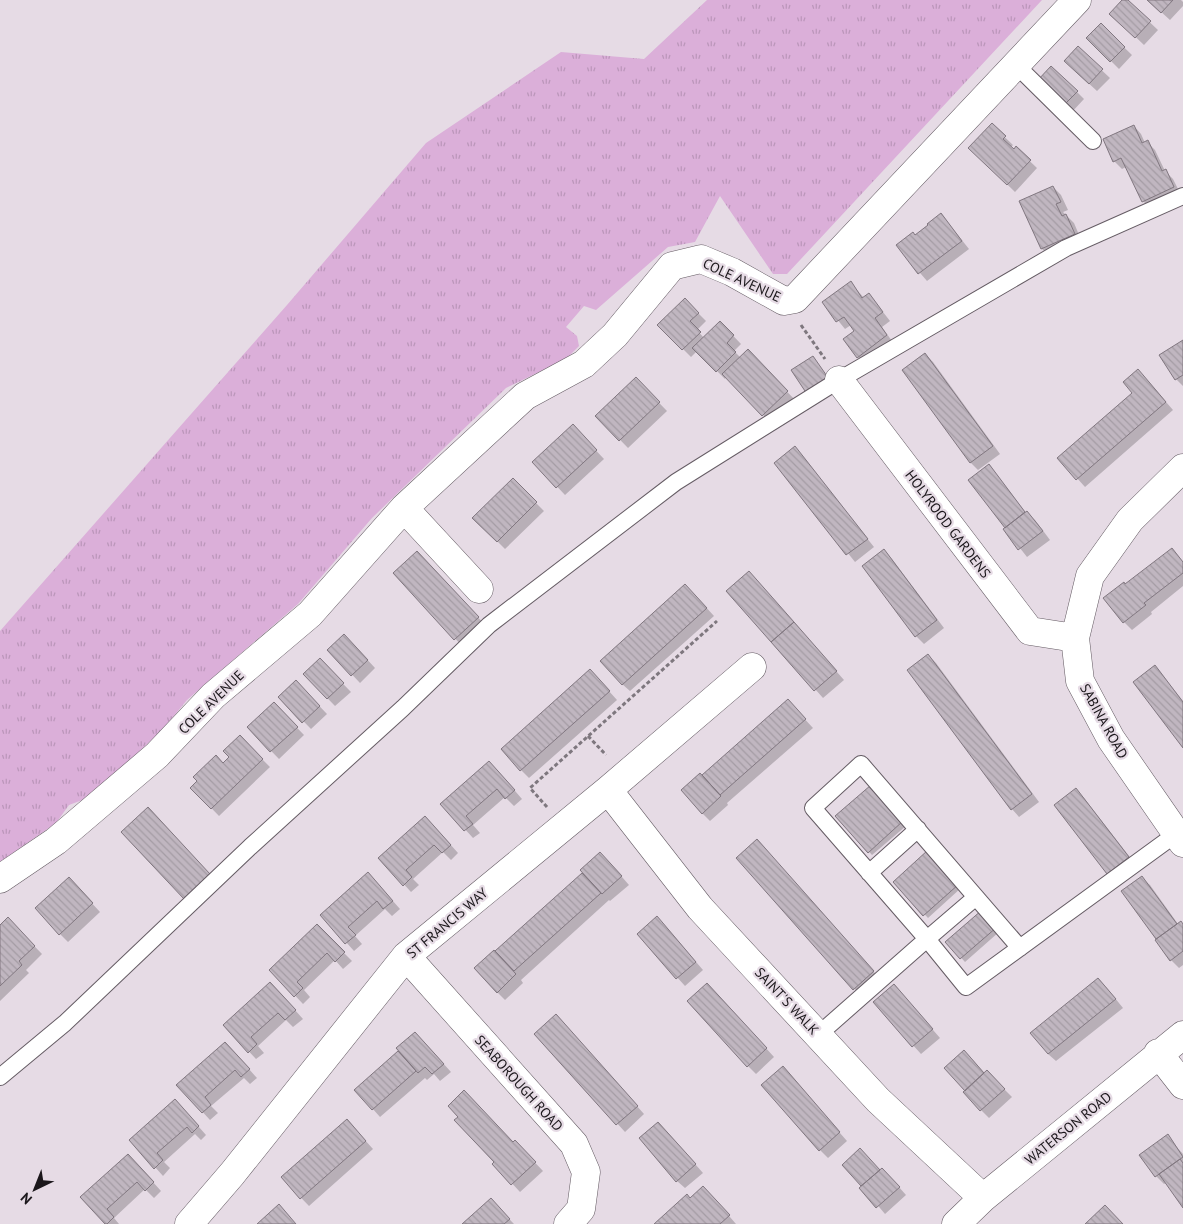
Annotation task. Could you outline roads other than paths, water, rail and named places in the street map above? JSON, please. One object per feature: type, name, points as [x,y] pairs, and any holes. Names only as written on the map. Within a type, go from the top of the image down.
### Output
[{"type":"street","name":"COLE AVENUE","points":[[0,878],[56,841],[157,755],[213,696],[310,614],[404,508],[525,396],[584,364],[615,335],[672,266],[701,259],[732,272],[784,301],[795,299],[1077,0]]},
{"type":"street","name":"HOLYROOD GARDENS","points":[[840,380],[1030,631],[1075,638]]},
{"type":"street","name":"SABINA ROAD","points":[[1180,839],[1111,739],[1084,689],[1080,681],[1075,638],[1090,576],[1130,520],[1183,468]]},
{"type":"street","points":[[404,508],[479,589]]},
{"type":"street","name":"ST FRANCIS WAY","points":[[188,1224],[232,1174],[406,956],[608,790],[752,667]]},
{"type":"street","name":"SAINT'S WALK","points":[[608,790],[700,908],[878,1100],[983,1198]]},
{"type":"street","name":"SEABOROUGH ROAD","points":[[406,956],[574,1144],[586,1172],[581,1209],[568,1224]]},
{"type":"street","name":"WATERSON ROAD","points":[[956,1224],[983,1198],[1158,1053],[1183,1035]]},
{"type":"street","points":[[1158,1053],[1183,1085]]},
{"type":"lane","points":[[1016,65],[1093,141]]},
{"type":"lane","points":[[0,1077],[65,1023],[250,847],[403,708],[489,625],[676,482],[840,380],[1066,248],[1183,196]]},
{"type":"lane","points":[[1020,948],[861,764],[813,808],[966,987],[1180,839]]},
{"type":"lane","points":[[869,873],[918,829]]},
{"type":"lane","points":[[818,1035],[976,897]]}]
